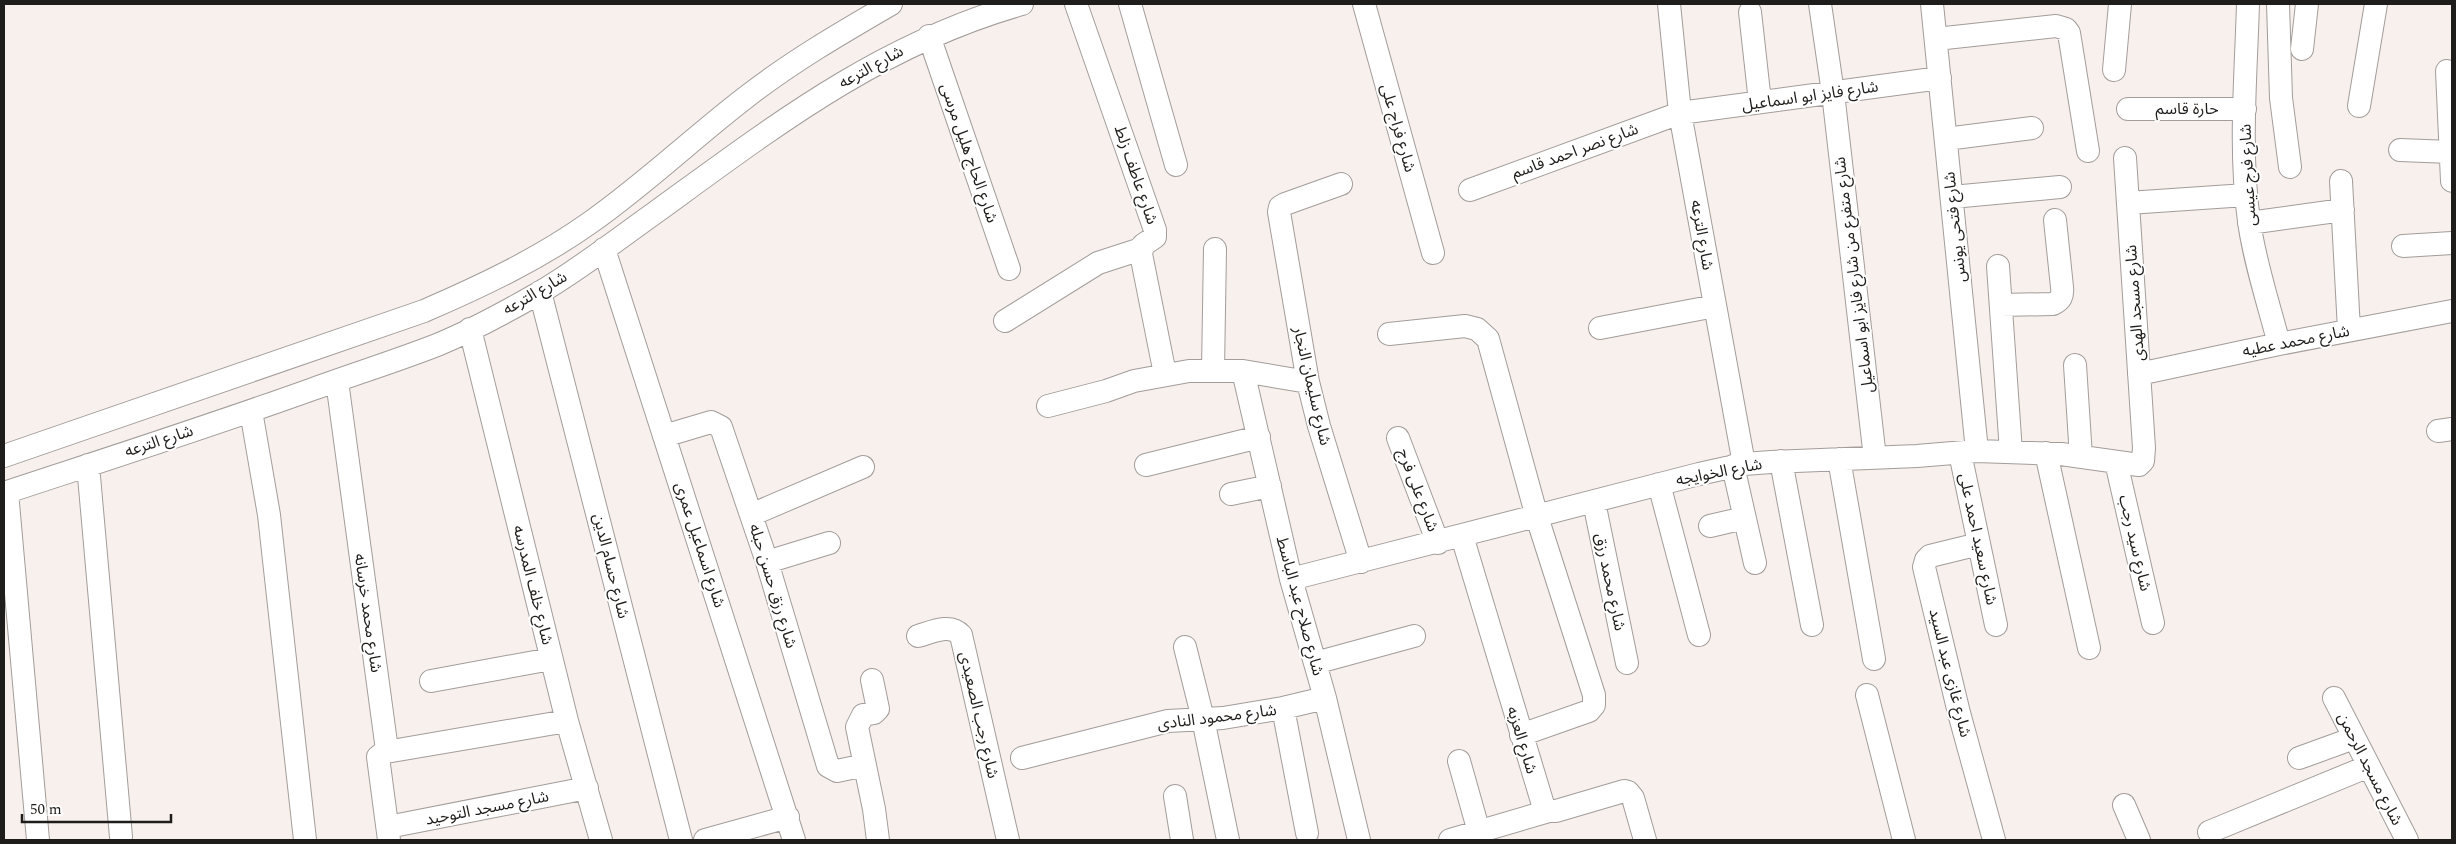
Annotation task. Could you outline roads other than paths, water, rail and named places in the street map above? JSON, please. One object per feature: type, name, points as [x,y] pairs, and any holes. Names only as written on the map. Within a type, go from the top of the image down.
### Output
[{"type":"street","name":"شارع الترعه","points":[[4,456],[424,311],[484,285],[539,257],[592,222],[746,97],[820,45],[892,4]]},
{"type":"street","name":"شارع الترعه","points":[[5,492],[251,411],[438,344],[470,329],[540,292],[604,250],[756,140],[844,80],[929,36],[988,13],[1022,4]]},
{"type":"street","name":"شارع عاطف زلط","points":[[1076,4],[1155,230],[1155,236],[1146,241],[1141,250],[1165,374]]},
{"type":"street","points":[[1130,4],[1176,165]]},
{"type":"street","name":"شارع فراج على","points":[[1364,4],[1433,253]]},
{"type":"street","name":"شارع الترعه","points":[[1670,4],[1680,113],[1715,306],[1744,518],[1755,563]]},
{"type":"street","name":"شارع متفرع من شارع فايز ابو اسماعيل","points":[[1820,4],[1833,92],[1875,458]]},
{"type":"street","name":"شارع فتحى يونس","points":[[1932,4],[1952,197],[1968,452]]},
{"type":"street","points":[[2114,70],[2120,4]]},
{"type":"street","name":"شارع فرج عيسى","points":[[2248,4],[2246,195],[2249,223],[2279,344]]},
{"type":"street","points":[[2278,4],[2281,98],[2290,167]]},
{"type":"street","points":[[2302,48],[2307,4]]},
{"type":"street","points":[[2358,106],[2376,4]]},
{"type":"street","points":[[1750,12],[1760,102]]},
{"type":"street","points":[[1936,39],[2056,26],[2066,29],[2088,151]]},
{"type":"street","name":"شارع الحاج هليل مرسى","points":[[929,36],[1010,269]]},
{"type":"street","points":[[2447,71],[2452,181]]},
{"type":"street","name":"شارع فايز ابو اسماعيل","points":[[1680,113],[1940,78]]},
{"type":"street","name":"حارة قاسم","points":[[2128,109],[2246,109]]},
{"type":"street","name":"شارع نصر احمد قاسم","points":[[1470,190],[1680,113]]},
{"type":"street","points":[[1946,139],[2032,128]]},
{"type":"street","points":[[2400,150],[2451,152]]},
{"type":"street","name":"شارع مسجد الهدى","points":[[2125,158],[2144,448]]},
{"type":"street","points":[[2341,181],[2349,330]]},
{"type":"street","name":"شارع سليمان النجار","points":[[1340,184],[1280,207],[1279,219],[1308,382],[1319,426],[1361,562]]},
{"type":"street","points":[[1952,197],[2060,187]]},
{"type":"street","points":[[2128,203],[2246,195]]},
{"type":"street","points":[[2249,223],[2343,210]]},
{"type":"street","points":[[2001,305],[2053,304],[2059,301],[2062,287],[2055,220]]},
{"type":"street","points":[[2403,246],[2452,243]]},
{"type":"street","points":[[1213,370],[1215,249]]},
{"type":"street","name":"شارع اسماعيل عمرى","points":[[604,250],[794,840]]},
{"type":"street","points":[[1005,321],[1098,263],[1141,250]]},
{"type":"street","points":[[1998,266],[2012,452]]},
{"type":"street","name":"شارع حسام الدين","points":[[540,292],[682,840]]},
{"type":"street","points":[[1600,328],[1715,306]]},
{"type":"street","name":"شارع محمد عطيه","points":[[2139,374],[2279,344],[2452,311]]},
{"type":"street","points":[[1389,334],[1465,326],[1477,329],[1488,339],[1537,516],[1594,695],[1594,705],[1589,711],[1521,734]]},
{"type":"street","name":"شارع خلف المدرسه","points":[[470,329],[567,721],[602,840]]},
{"type":"street","points":[[2075,365],[2081,457]]},
{"type":"street","points":[[1048,406],[1165,374],[1213,370],[1243,371],[1308,382]]},
{"type":"street","name":"شارع صلاح عبد الباسط","points":[[1243,371],[1291,579],[1325,698],[1359,840]]},
{"type":"street","name":"شارع محمد خرسانه","points":[[337,380],[386,752],[378,757],[388,834]]},
{"type":"street","points":[[251,411],[269,515],[305,840]]},
{"type":"street","name":"شارع رزق حسن حبله","points":[[664,436],[711,422],[721,427],[767,562],[828,766],[837,771],[865,766]]},
{"type":"street","points":[[1146,465],[1259,437]]},
{"type":"street","name":"شارع على فرج","points":[[1398,438],[1438,543]]},
{"type":"street","name":"شارع الخوايجه","points":[[1291,579],[1738,465],[1781,461],[1875,458],[1968,452],[2012,452],[2046,453],[2139,465],[2144,459],[2144,448]]},
{"type":"street","name":"شارع سعيد احمد على","points":[[1968,452],[1979,544],[1996,625]]},
{"type":"street","points":[[2046,453],[2089,648]]},
{"type":"street","points":[[1839,459],[1874,659]]},
{"type":"street","points":[[1781,461],[1812,624]]},
{"type":"street","name":"شارع سيد رجب","points":[[2116,462],[2153,623]]},
{"type":"street","points":[[88,465],[121,837]]},
{"type":"street","points":[[751,515],[863,467]]},
{"type":"street","points":[[1659,484],[1699,636]]},
{"type":"street","points":[[1231,494],[1270,486]]},
{"type":"street","points":[[5,492],[38,840]]},
{"type":"street","name":"شارع محمد رزق","points":[[1594,502],[1627,663]]},
{"type":"street","points":[[1710,526],[1744,518]]},
{"type":"street","name":"شارع العزبه","points":[[1462,536],[1541,802],[1544,808],[1550,812]]},
{"type":"street","points":[[767,562],[829,543]]},
{"type":"street","name":"شارع غازى عبد السيد","points":[[1979,544],[1930,556],[1926,560],[1924,567],[1959,713],[1994,840]]},
{"type":"street","name":"شارع رجب الصعيدى","points":[[918,636],[949,628],[956,629],[961,634],[1008,840]]},
{"type":"street","points":[[1315,663],[1414,636]]},
{"type":"street","points":[[1185,647],[1203,719],[1228,840]]},
{"type":"street","points":[[431,680],[551,658]]},
{"type":"street","points":[[872,680],[878,708],[874,713],[862,714],[856,727],[878,840]]},
{"type":"street","points":[[1868,695],[1904,840]]},
{"type":"street","name":"شارع محمود النادى","points":[[1022,758],[1168,721],[1203,719],[1283,708],[1325,698]]},
{"type":"street","name":"شارع مسجد الرحمن","points":[[2334,698],[2407,840]]},
{"type":"street","points":[[1283,708],[1307,833]]},
{"type":"street","points":[[386,752],[567,721]]},
{"type":"street","points":[[2299,758],[2354,738]]},
{"type":"street","points":[[1459,761],[1480,832]]},
{"type":"street","points":[[2209,832],[2369,766]]},
{"type":"street","name":"شارع مسجد التوحيد","points":[[388,834],[587,788]]},
{"type":"street","points":[[1450,840],[1624,791],[1628,792],[1633,798],[1645,840]]},
{"type":"street","points":[[1175,796],[1182,840]]},
{"type":"street","points":[[2124,805],[2139,840]]},
{"type":"street","points":[[705,840],[788,817]]}]
